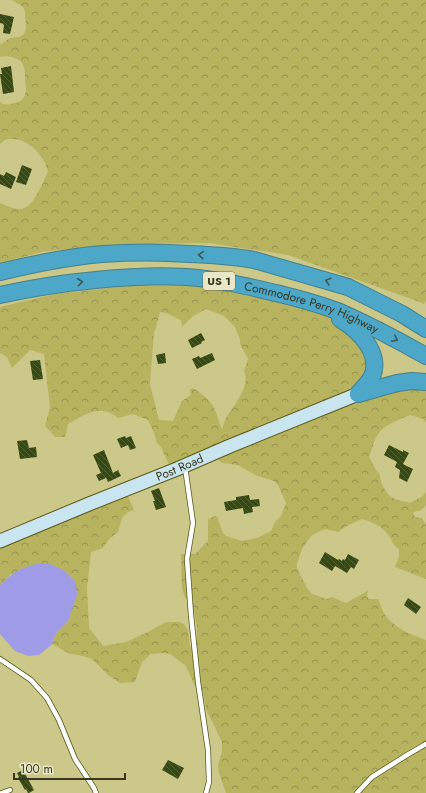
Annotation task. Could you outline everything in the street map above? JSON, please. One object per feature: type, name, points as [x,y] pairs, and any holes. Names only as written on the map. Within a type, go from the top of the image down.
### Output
[{"type":"highway","name":"US 1","points":[[0,272],[100,254],[160,252],[228,256],[254,260],[348,288],[402,314],[426,329]]},
{"type":"highway","points":[[51,285],[40,281],[37,278],[36,273],[39,269],[55,261]]},
{"type":"highway","points":[[19,268],[26,275],[28,281],[25,289]]},
{"type":"highway","name":"Commodore Perry Highway","points":[[0,295],[51,285],[130,276],[186,277],[221,281],[299,298],[338,312],[368,325],[426,356]]},
{"type":"highway","points":[[348,288],[356,289],[403,305],[426,316]]},
{"type":"highway","points":[[299,298],[331,313],[345,322],[365,341],[370,348],[377,373],[387,381],[397,383]]},
{"type":"highway","points":[[358,394],[369,382],[375,363]]},
{"type":"highway","points":[[358,394],[397,383],[412,381],[426,382]]},
{"type":"street","name":"Post Road","points":[[0,541],[358,394]]},
{"type":"lane","points":[[184,466],[193,523],[187,559],[198,682],[208,750],[209,782],[206,793]]},
{"type":"lane","points":[[0,659],[31,680],[47,698],[59,720],[75,759],[96,793]]},
{"type":"lane","points":[[357,793],[372,778],[426,744]]},
{"type":"lane","points":[[2,793],[10,790]]},
{"type":"green space","points":[[12,0],[426,0],[426,301],[424,304],[288,255],[209,243],[140,244],[46,251],[0,263],[0,203],[18,209],[28,206],[35,198],[48,171],[38,153],[28,144],[15,139],[8,139],[0,144],[0,102],[7,105],[21,101],[26,91],[25,69],[22,63],[12,57],[0,57],[0,44],[10,38],[19,37],[24,34],[26,29],[25,12],[23,7]]},
{"type":"green space","points":[[173,281],[221,286],[294,303],[340,319],[372,349],[362,390],[426,381],[426,423],[423,419],[410,415],[388,425],[380,432],[374,441],[369,457],[380,475],[386,492],[392,497],[410,503],[423,496],[426,492],[426,505],[420,511],[413,513],[415,517],[422,518],[426,525],[426,579],[395,567],[399,557],[399,549],[394,545],[387,533],[381,527],[362,519],[338,532],[325,529],[312,535],[302,549],[297,568],[307,588],[312,594],[327,599],[332,597],[346,603],[368,590],[367,596],[369,599],[378,599],[384,613],[392,622],[409,633],[426,640],[426,793],[226,793],[219,773],[218,765],[222,752],[222,742],[206,709],[203,692],[195,686],[186,666],[170,654],[151,654],[142,662],[135,682],[120,683],[108,675],[92,659],[70,654],[52,644],[56,633],[68,621],[76,584],[65,571],[11,574],[0,585],[0,541],[125,489],[134,510],[128,512],[122,518],[118,532],[109,539],[103,548],[91,552],[87,588],[89,628],[103,646],[126,642],[166,622],[179,622],[184,624],[188,630],[190,647],[194,647],[197,645],[197,627],[194,612],[184,595],[182,588],[181,554],[195,554],[208,541],[208,519],[215,516],[217,517],[223,533],[226,536],[242,541],[257,538],[271,531],[275,522],[281,516],[286,503],[278,485],[274,481],[255,475],[238,465],[222,463],[217,459],[214,453],[171,469],[161,447],[157,443],[148,420],[133,414],[118,418],[105,411],[93,412],[68,424],[65,437],[55,437],[45,426],[50,407],[44,354],[30,350],[12,368],[7,357],[0,353],[0,307],[55,294]],"holes":[[[206,309],[224,316],[235,327],[240,339],[240,344],[248,359],[244,371],[246,377],[243,390],[225,420],[222,429],[211,402],[193,388],[190,389],[191,395],[182,401],[173,421],[159,420],[150,384],[154,332],[160,312],[166,313],[181,320],[182,327],[193,316]]]},
{"type":"shaded area","points":[[36,564],[50,564],[65,571],[76,584],[77,595],[68,621],[56,633],[52,644],[39,655],[28,656],[15,651],[0,634],[0,585],[16,572]]},
{"type":"building","points":[[0,14],[14,17],[10,34],[3,33],[4,24],[0,23]]},
{"type":"building","points":[[11,66],[14,92],[3,94],[0,74],[2,74],[1,68]]},
{"type":"building","points":[[22,165],[32,169],[26,185],[16,182]]},
{"type":"building","points":[[6,172],[16,177],[11,189],[0,184],[0,174],[4,176]]},
{"type":"building","points":[[201,333],[205,340],[192,348],[188,340]]},
{"type":"building","points":[[165,353],[166,363],[158,364],[156,355]]},
{"type":"building","points":[[212,353],[215,360],[197,369],[192,359],[199,356],[200,358]]},
{"type":"building","points":[[40,360],[43,379],[33,380],[30,361]]},
{"type":"building","points":[[125,436],[126,438],[131,436],[136,448],[130,450],[128,445],[121,448],[117,439]]},
{"type":"building","points":[[27,440],[29,448],[36,447],[37,457],[20,459],[17,441]]},
{"type":"building","points":[[389,445],[403,452],[403,450],[409,453],[403,464],[413,469],[407,482],[399,478],[400,470],[395,467],[397,462],[384,455]]},
{"type":"building","points":[[104,450],[113,473],[118,470],[121,476],[108,482],[106,478],[99,481],[96,475],[101,473],[93,455]]},
{"type":"building","points":[[159,488],[166,507],[156,510],[153,501],[155,501],[151,491]]},
{"type":"building","points":[[249,495],[250,500],[259,499],[260,506],[252,507],[253,512],[244,514],[243,508],[226,511],[224,502],[236,500],[236,497]]},
{"type":"building","points":[[325,552],[342,561],[343,559],[345,560],[348,554],[359,560],[354,569],[351,567],[347,573],[335,566],[332,571],[319,563]]},
{"type":"building","points":[[408,598],[421,607],[416,614],[404,605]]},
{"type":"building","points":[[168,760],[184,768],[178,779],[162,770]]},
{"type":"building","points":[[23,770],[34,790],[29,793],[26,789],[25,790],[18,778],[17,773]]}]
